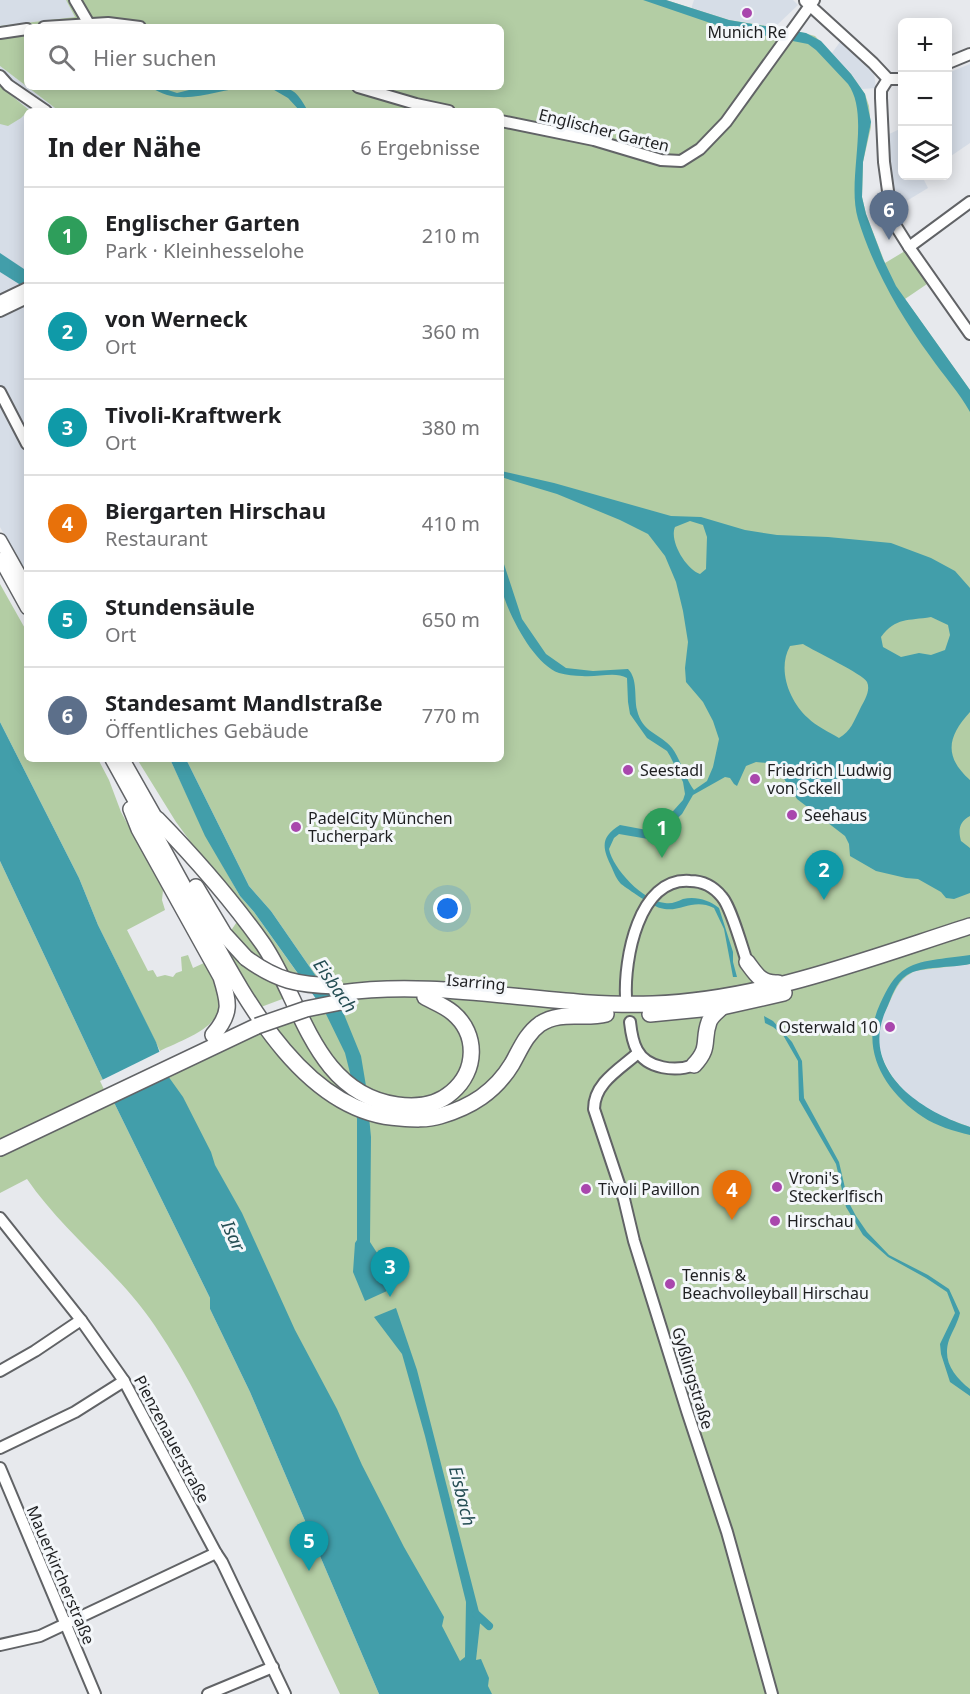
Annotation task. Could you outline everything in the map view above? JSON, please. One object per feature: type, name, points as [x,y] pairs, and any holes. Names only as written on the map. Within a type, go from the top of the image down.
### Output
[{"type":"highway","points":[[113,762],[116,776],[139,829],[221,977],[229,1003],[221,1026],[209,1041]]},
{"type":"highway","points":[[114,762],[248,1001],[290,1058],[309,1077],[367,1113],[434,1104],[446,1098],[465,1078],[472,1051],[470,1037],[463,1024],[452,1013],[425,997]]},
{"type":"highway","points":[[157,819],[224,934],[246,958],[268,973],[292,983],[344,993]]},
{"type":"highway","points":[[157,819],[243,915],[270,955],[310,1038],[324,1059],[347,1083],[391,1111],[418,1119],[437,1117],[476,1102],[490,1092],[503,1077],[522,1045],[541,1024],[566,1015],[595,1017],[606,1014]]},
{"type":"highway","name":"Isarring","points":[[344,993],[381,997],[468,998],[606,1014],[676,1013],[722,1007],[787,982],[970,926]]},
{"type":"highway","name":"Isarring","points":[[0,1148],[70,1110],[209,1041],[304,1001],[344,993],[400,988],[458,989],[612,1004],[746,997],[853,974],[970,936]]},
{"type":"highway","points":[[747,962],[764,982],[787,982]]},
{"type":"highway","points":[[746,997],[749,975],[747,962]]},
{"type":"highway","points":[[694,1065],[706,1046],[707,1031],[712,1015],[722,1007]]},
{"type":"highway","points":[[676,1013],[695,1019],[707,1031]]},
{"type":"highway","name":"Isarring","points":[[0,1138],[70,1110]]},
{"type":"main road","points":[[0,540],[24,585]]},
{"type":"main road","points":[[0,559],[18,570]]},
{"type":"main road","points":[[125,762],[157,819]]},
{"type":"street","points":[[75,0],[89,24],[121,24]]},
{"type":"street","points":[[810,2],[888,79],[898,79]]},
{"type":"street","name":"Englischer Garten","points":[[504,122],[594,140],[661,160],[681,161],[700,149],[726,122],[810,2]]},
{"type":"street","points":[[0,33],[24,29]]},
{"type":"street","points":[[952,61],[970,54]]},
{"type":"street","points":[[0,76],[8,85],[42,108]]},
{"type":"street","points":[[888,79],[881,90],[881,98],[888,196],[892,220],[970,334]]},
{"type":"street","points":[[368,90],[435,108]]},
{"type":"street","points":[[909,247],[970,202]]},
{"type":"street","points":[[0,301],[24,294]]},
{"type":"street","points":[[0,311],[24,295]]},
{"type":"street","points":[[0,392],[24,438]]},
{"type":"street","points":[[626,998],[625,980],[629,950],[636,930],[650,902],[672,883],[685,880],[698,881],[712,887],[724,899],[747,962]]},
{"type":"street","points":[[630,1022],[633,1041],[638,1053],[647,1061],[664,1068],[694,1065]]},
{"type":"street","name":"Gyßlingstraße","points":[[638,1053],[606,1081],[596,1094],[594,1109],[624,1200],[634,1241],[685,1407],[727,1532],[772,1694]]},
{"type":"street","name":"Pienzenauerstraße","points":[[0,1218],[81,1320],[124,1381],[222,1562],[285,1694]]},
{"type":"street","points":[[0,1371],[81,1320]]},
{"type":"street","points":[[0,1448],[75,1412],[124,1381]]},
{"type":"street","name":"Mauerkircherstraße","points":[[0,1468],[95,1694]]},
{"type":"street","points":[[0,1645],[40,1636],[216,1553]]},
{"type":"street","points":[[208,1694],[273,1667]]},
{"type":"shaded area","points":[[0,0],[66,0],[75,17],[0,26]]},
{"type":"shaded area","name":"Munich Re","points":[[694,0],[793,0],[798,5],[775,27],[729,20],[691,9]]},
{"type":"shaded area","name":"Munich Re","points":[[840,42],[874,73],[876,88],[862,89],[832,53]]},
{"type":"shaded area","points":[[970,64],[970,143],[952,155],[952,72]]},
{"type":"shaded area","points":[[0,66],[24,84],[24,90],[31,90],[55,108],[24,108],[24,570],[0,527]]},
{"type":"shaded area","points":[[898,130],[898,180],[924,180],[928,188],[895,208],[887,135]]},
{"type":"shaded area","points":[[970,964],[970,1127],[945,1118],[913,1099],[893,1078],[883,1059],[878,1041],[880,1024],[896,985],[907,975],[915,971]]},
{"type":"green space","points":[[66,0],[666,0],[729,20],[793,30],[815,36],[851,74],[865,94],[871,127],[863,162],[862,197],[866,214],[885,263],[905,251],[927,284],[905,299],[970,390],[970,964],[915,971],[910,974],[895,990],[880,1022],[878,1034],[883,1059],[896,1082],[914,1100],[929,1110],[970,1127],[970,1694],[489,1694],[457,1662],[167,1078],[260,1031],[324,1011],[318,979],[271,911],[249,886],[187,762],[504,762],[504,108],[55,108],[32,90],[504,90],[504,24],[24,24],[24,85],[0,66],[0,26],[75,17]]},
{"type":"green space","points":[[0,86],[27,108],[24,108],[24,115],[21,118],[8,126],[0,124]]},
{"type":"green space","points":[[0,584],[24,627],[24,762],[100,762],[121,812],[163,890],[162,900],[165,910],[127,930],[148,971],[153,970],[157,977],[165,975],[173,977],[182,971],[181,957],[188,955],[193,968],[204,963],[217,988],[220,1001],[218,1012],[204,1029],[160,1051],[98,925],[79,878],[0,722]]},
{"type":"green space","points":[[139,762],[171,762],[206,836],[240,896],[301,978],[261,960],[236,940],[230,932],[243,913],[176,822]]},
{"type":"green space","points":[[0,861],[102,1078],[210,1298],[210,1309],[250,1392],[379,1694],[340,1694],[201,1404],[179,1364],[141,1306],[58,1217],[27,1179],[0,1193]]},
{"type":"green space","points":[[218,938],[237,960],[279,985],[285,998],[261,1007],[258,1005]]},
{"type":"water","points":[[643,0],[666,0],[729,20],[806,33],[821,41],[851,74],[865,94],[871,122],[863,162],[862,197],[866,214],[896,286],[970,390],[970,412],[898,308],[879,273],[864,237],[855,203],[858,113],[855,97],[848,84],[808,44],[722,27]]},
{"type":"water","points":[[156,90],[177,93],[189,90],[228,90],[186,97],[174,97]]},
{"type":"water","points":[[274,90],[293,91],[306,108],[297,108],[288,98]]},
{"type":"water","points":[[0,253],[24,269],[24,287],[0,272]]},
{"type":"water","points":[[504,472],[554,483],[671,516],[701,517],[745,530],[777,535],[891,543],[931,558],[955,571],[970,588],[970,712],[953,738],[952,754],[961,771],[970,780],[970,816],[960,827],[960,833],[961,841],[970,848],[970,893],[954,899],[946,898],[941,892],[918,879],[876,871],[850,856],[849,844],[845,836],[797,799],[781,774],[767,763],[756,762],[746,766],[737,786],[730,778],[725,777],[693,795],[682,814],[654,840],[619,834],[614,838],[609,849],[616,866],[630,883],[648,897],[667,903],[697,898],[719,908],[733,952],[737,977],[733,977],[724,929],[714,908],[699,904],[674,909],[660,908],[621,884],[606,855],[605,843],[609,834],[620,825],[652,831],[657,829],[683,800],[685,794],[683,782],[667,751],[647,738],[630,714],[627,678],[617,675],[587,676],[559,673],[549,668],[540,659],[522,636],[504,598],[504,564],[522,619],[546,654],[566,668],[593,671],[628,669],[633,678],[639,718],[647,728],[672,748],[694,790],[707,781],[713,767],[719,739],[703,702],[686,682],[688,642],[683,611],[676,582],[665,556],[648,534],[557,494],[504,478]],"holes":[[[690,521],[703,525],[707,537],[706,569],[700,574],[684,561],[674,540],[674,533],[675,527]],[[931,617],[948,625],[950,635],[945,650],[931,655],[919,653],[901,657],[883,647],[881,637],[892,626],[903,621]],[[803,644],[848,668],[867,682],[868,692],[865,699],[852,725],[839,738],[819,726],[801,711],[787,684],[786,655],[790,646]]]},
{"type":"water","name":"Isar","points":[[0,722],[79,878],[98,925],[156,1042],[168,1076],[183,1097],[211,1152],[215,1165],[242,1213],[295,1330],[337,1409],[362,1465],[404,1547],[444,1617],[442,1626],[460,1661],[465,1657],[466,1602],[425,1436],[402,1354],[374,1317],[396,1308],[417,1370],[479,1612],[484,1618],[480,1624],[476,1660],[481,1659],[489,1678],[488,1686],[492,1694],[379,1694],[250,1392],[210,1309],[210,1298],[102,1078],[0,861]]},
{"type":"water","points":[[171,762],[187,762],[249,886],[271,911],[318,979],[341,1007],[361,1056],[371,1137],[370,1242],[381,1259],[382,1279],[387,1291],[365,1301],[353,1272],[357,1240],[357,1119],[352,1081],[345,1053],[324,1010],[240,896],[205,836]]},
{"type":"water","points":[[970,955],[970,964],[920,970],[903,978],[892,995],[880,1032],[881,1051],[888,1069],[899,1085],[914,1099],[932,1110],[970,1127],[970,1135],[945,1128],[928,1120],[909,1107],[897,1095],[879,1068],[872,1037],[874,1021],[880,1004],[891,983],[902,971],[913,965],[937,959]]},
{"type":"water","points":[[764,1016],[773,1021],[792,1042],[802,1061],[804,1098],[839,1162],[848,1201],[856,1216],[867,1232],[889,1255],[928,1275],[949,1289],[960,1313],[947,1348],[948,1361],[954,1373],[970,1389],[970,1396],[950,1382],[941,1354],[940,1344],[955,1313],[947,1292],[888,1257],[863,1235],[846,1207],[836,1164],[799,1100],[798,1061],[783,1035],[765,1023]]},
{"type":"pier","points":[[163,1050],[170,1075],[111,1104],[100,1081]]},
{"type":"waterway","points":[[476,1614],[489,1626]]},
{"type":"place","name":"Munich Re","points":[[747,13]]},
{"type":"place","name":"Standesamt Mandlstraße","points":[[889,240]]},
{"type":"place","name":"Seestadl","points":[[628,770]]},
{"type":"place","name":"Friedrich Ludwig von Sckell","points":[[755,779]]},
{"type":"place","name":"Seehaus","points":[[792,815]]},
{"type":"place","name":"PadelCity München Tucherpark","points":[[296,827]]},
{"type":"place","name":"Englischer Garten","points":[[662,858]]},
{"type":"place","name":"von Werneck","points":[[824,900]]},
{"type":"place","name":"Osterwald 10","points":[[890,1027]]},
{"type":"place","name":"Vroni's Steckerlfisch","points":[[777,1187]]},
{"type":"place","name":"Tivoli Pavillon","points":[[586,1189]]},
{"type":"place","name":"Biergarten Hirschau","points":[[732,1220]]},
{"type":"place","name":"Hirschau","points":[[775,1221]]},
{"type":"place","name":"Tennis & Beachvolleyball Hirschau","points":[[670,1284]]},
{"type":"place","name":"Tivoli-Kraftwerk","points":[[390,1297]]},
{"type":"place","name":"Stundensäule","points":[[309,1571]]},
{"type":"water label","name":"Eisbach","points":[[335,986]]},
{"type":"water label","name":"Eisbach","points":[[462,1496]]}]
